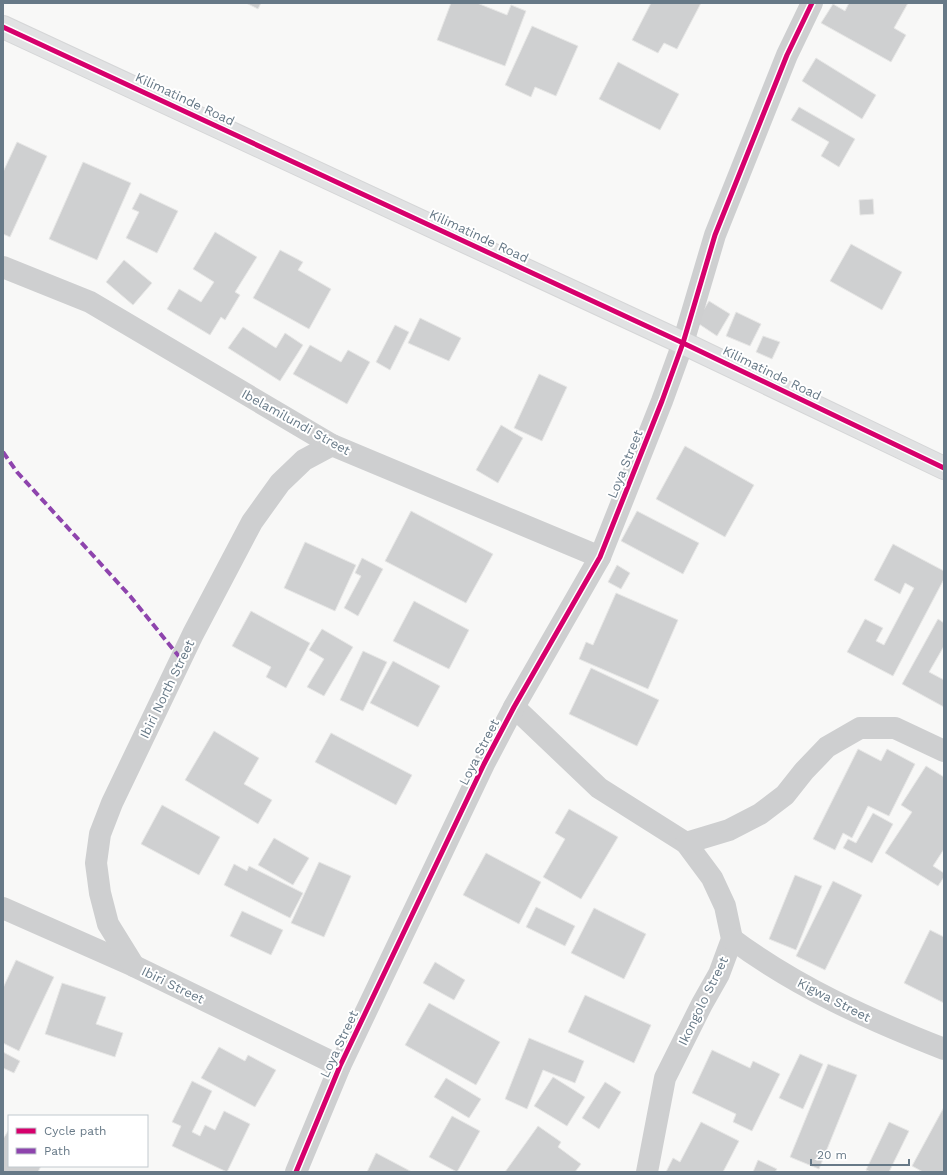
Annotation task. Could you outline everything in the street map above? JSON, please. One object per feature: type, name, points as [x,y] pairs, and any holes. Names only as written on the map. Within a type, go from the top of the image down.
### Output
[{"type":"main road","name":"Kilimatinde Road","points":[[3,27],[683,342],[944,468]]},
{"type":"street","name":"Loya Street","points":[[296,1172],[340,1066],[484,764],[514,708],[600,557],[662,401],[683,342],[715,235],[787,55],[812,3]]},
{"type":"street","name":"Ibelamilundi Street","points":[[3,267],[90,302],[332,445],[600,557]]},
{"type":"street","name":"Ibiri North Street","points":[[134,966],[108,924],[100,893],[96,864],[100,834],[112,803],[193,634],[252,522],[280,483],[304,460],[332,445]]},
{"type":"street","points":[[514,708],[599,788],[686,843],[712,878],[725,906],[732,938]]},
{"type":"street","points":[[686,843],[729,830],[760,814],[785,795],[804,771],[827,747],[860,728],[895,728],[944,751]]},
{"type":"street","name":"Ibiri Street","points":[[3,908],[134,966],[340,1066]]},
{"type":"street","name":"Kigwa Street","points":[[732,938],[755,956],[785,975],[886,1026],[944,1049]]},
{"type":"street","name":"Ikongolo Street","points":[[647,1172],[665,1078],[702,1004],[719,974],[732,938]]},
{"type":"building","points":[[246,3],[261,3],[258,9]]},
{"type":"building","points":[[451,3],[477,3],[507,15],[511,5],[526,11],[505,66],[437,40]]},
{"type":"building","points":[[651,3],[701,3],[677,49],[664,43],[658,53],[632,40]]},
{"type":"building","points":[[849,3],[908,3],[894,28],[906,35],[891,62],[821,23],[833,4],[845,11]]},
{"type":"building","points":[[532,26],[578,46],[556,96],[535,87],[531,97],[505,85]]},
{"type":"building","points":[[816,58],[876,95],[862,119],[802,81]]},
{"type":"building","points":[[618,62],[679,94],[660,130],[599,99]]},
{"type":"building","points":[[799,107],[855,139],[839,167],[821,156],[829,142],[791,120]]},
{"type":"building","points":[[17,142],[47,156],[10,237],[3,234],[3,172]]},
{"type":"building","points":[[83,162],[131,183],[97,260],[49,239]]},
{"type":"building","points":[[140,193],[178,211],[157,253],[126,238],[139,212],[132,209]]},
{"type":"building","points":[[873,199],[874,214],[860,215],[859,200]]},
{"type":"building","points":[[215,232],[257,257],[235,292],[240,295],[225,320],[221,317],[210,335],[167,309],[179,289],[201,302],[214,282],[193,269]]},
{"type":"building","points":[[851,244],[902,272],[882,310],[830,281]]},
{"type":"building","points":[[280,250],[303,262],[298,270],[331,289],[309,329],[253,298]]},
{"type":"building","points":[[124,260],[152,283],[133,305],[106,282]]},
{"type":"building","points":[[709,301],[730,314],[717,336],[696,322]]},
{"type":"building","points":[[736,312],[761,324],[750,346],[726,336]]},
{"type":"building","points":[[420,318],[461,338],[449,361],[408,343]]},
{"type":"building","points":[[395,325],[409,332],[390,370],[376,362]]},
{"type":"building","points":[[243,327],[276,348],[285,333],[303,345],[280,381],[228,348]]},
{"type":"building","points":[[763,336],[780,342],[772,359],[756,352]]},
{"type":"building","points":[[310,345],[341,362],[348,350],[370,362],[347,404],[293,374]]},
{"type":"building","points":[[539,374],[567,387],[542,441],[514,428]]},
{"type":"building","points":[[501,425],[523,438],[498,483],[476,470]]},
{"type":"building","points":[[685,446],[754,485],[725,537],[656,499]]},
{"type":"building","points":[[411,511],[493,554],[466,603],[385,561]]},
{"type":"building","points":[[637,511],[699,543],[683,574],[621,541]]},
{"type":"building","points":[[305,542],[356,565],[335,611],[284,588]]},
{"type":"building","points":[[893,544],[944,571],[944,579],[893,676],[847,652],[865,619],[883,628],[876,641],[884,645],[914,588],[905,583],[900,594],[874,580]]},
{"type":"building","points":[[362,558],[383,569],[358,616],[344,608],[361,576],[355,573]]},
{"type":"building","points":[[617,565],[630,573],[621,589],[608,582]]},
{"type":"building","points":[[616,593],[678,620],[648,689],[579,659],[586,642],[593,645]]},
{"type":"building","points":[[414,601],[469,630],[449,669],[393,641]]},
{"type":"building","points":[[251,611],[310,643],[286,688],[266,677],[271,667],[232,646]]},
{"type":"building","points":[[938,619],[944,623],[944,646],[929,672],[944,680],[944,707],[902,684]]},
{"type":"building","points":[[322,629],[353,647],[324,696],[307,687],[324,659],[309,650]]},
{"type":"building","points":[[363,651],[387,662],[363,711],[340,700]]},
{"type":"building","points":[[393,661],[440,686],[418,727],[370,703]]},
{"type":"building","points":[[591,668],[659,700],[637,746],[569,714]]},
{"type":"building","points":[[214,731],[259,758],[244,784],[272,800],[258,824],[185,780]]},
{"type":"building","points":[[331,733],[412,775],[396,805],[315,762]]},
{"type":"building","points":[[858,749],[881,761],[887,749],[915,764],[889,816],[868,806],[852,838],[843,833],[835,850],[813,839]]},
{"type":"building","points":[[926,766],[944,777],[944,849],[933,866],[944,873],[944,877],[938,886],[885,853],[912,812],[901,805]]},
{"type":"building","points":[[162,805],[220,837],[199,875],[141,844]]},
{"type":"building","points":[[569,809],[618,837],[581,899],[543,877],[565,839],[555,833]]},
{"type":"building","points":[[873,813],[893,824],[872,863],[843,848],[848,839],[856,843]]},
{"type":"building","points":[[274,838],[309,858],[293,885],[258,865]]},
{"type":"building","points":[[486,853],[541,882],[519,924],[463,895]]},
{"type":"building","points":[[319,862],[351,876],[324,937],[291,923]]},
{"type":"building","points":[[234,864],[247,871],[249,866],[303,893],[290,918],[224,885]]},
{"type":"building","points":[[795,875],[822,886],[796,950],[769,939]]},
{"type":"building","points":[[833,881],[862,895],[825,970],[796,956]]},
{"type":"building","points":[[536,907],[575,926],[565,946],[526,927]]},
{"type":"building","points":[[594,908],[646,934],[624,979],[571,953]]},
{"type":"building","points":[[242,911],[283,930],[271,955],[230,936]]},
{"type":"building","points":[[930,930],[944,937],[944,1003],[904,983]]},
{"type":"building","points":[[16,960],[54,977],[19,1051],[3,1043],[3,988]]},
{"type":"building","points":[[435,962],[465,980],[454,1000],[423,983]]},
{"type":"building","points":[[62,983],[106,997],[96,1024],[123,1033],[115,1057],[45,1034]]},
{"type":"building","points":[[585,995],[651,1025],[634,1063],[568,1032]]},
{"type":"building","points":[[429,1003],[500,1042],[476,1085],[405,1045]]},
{"type":"building","points":[[529,1038],[584,1061],[575,1083],[543,1070],[527,1109],[505,1099]]},
{"type":"building","points":[[219,1047],[245,1061],[248,1055],[276,1070],[255,1107],[201,1078]]},
{"type":"building","points":[[712,1050],[750,1068],[753,1061],[780,1074],[752,1131],[733,1122],[736,1114],[692,1093]]},
{"type":"building","points":[[3,1052],[20,1061],[14,1073],[3,1068]]},
{"type":"building","points":[[800,1054],[823,1064],[803,1109],[779,1098]]},
{"type":"building","points":[[828,1064],[857,1075],[819,1169],[790,1157]]},
{"type":"building","points":[[553,1077],[585,1097],[567,1126],[534,1106]]},
{"type":"building","points":[[446,1078],[481,1099],[469,1118],[434,1097]]},
{"type":"building","points":[[192,1081],[212,1091],[192,1132],[200,1136],[205,1125],[215,1130],[224,1111],[250,1124],[227,1172],[172,1146],[181,1126],[172,1122]]},
{"type":"building","points":[[605,1082],[621,1092],[599,1129],[582,1118]]},
{"type":"building","points":[[944,1107],[944,1172],[923,1172],[912,1166]]},
{"type":"building","points":[[452,1116],[480,1131],[457,1172],[429,1157]]},
{"type":"building","points":[[701,1122],[739,1141],[723,1172],[666,1172],[673,1158],[680,1162]]},
{"type":"building","points":[[889,1122],[909,1131],[889,1172],[871,1172],[866,1170]]},
{"type":"building","points":[[538,1126],[561,1142],[558,1147],[581,1164],[575,1172],[505,1172]]},
{"type":"building","points":[[8,1131],[8,1167],[40,1167],[38,1172],[3,1172],[3,1139]]},
{"type":"building","points":[[376,1153],[412,1172],[367,1172]]},
{"type":"building","points":[[758,1160],[777,1169],[775,1172],[753,1172]]},
{"type":"marked path","points":[[3,452],[17,472],[130,596],[181,659]]},
{"type":"cycle path","points":[[296,1172],[340,1066],[484,764],[514,707],[600,557],[662,401],[683,343],[715,235],[787,55],[812,3]]},
{"type":"cycle path","points":[[3,27],[683,343],[944,468]]}]
